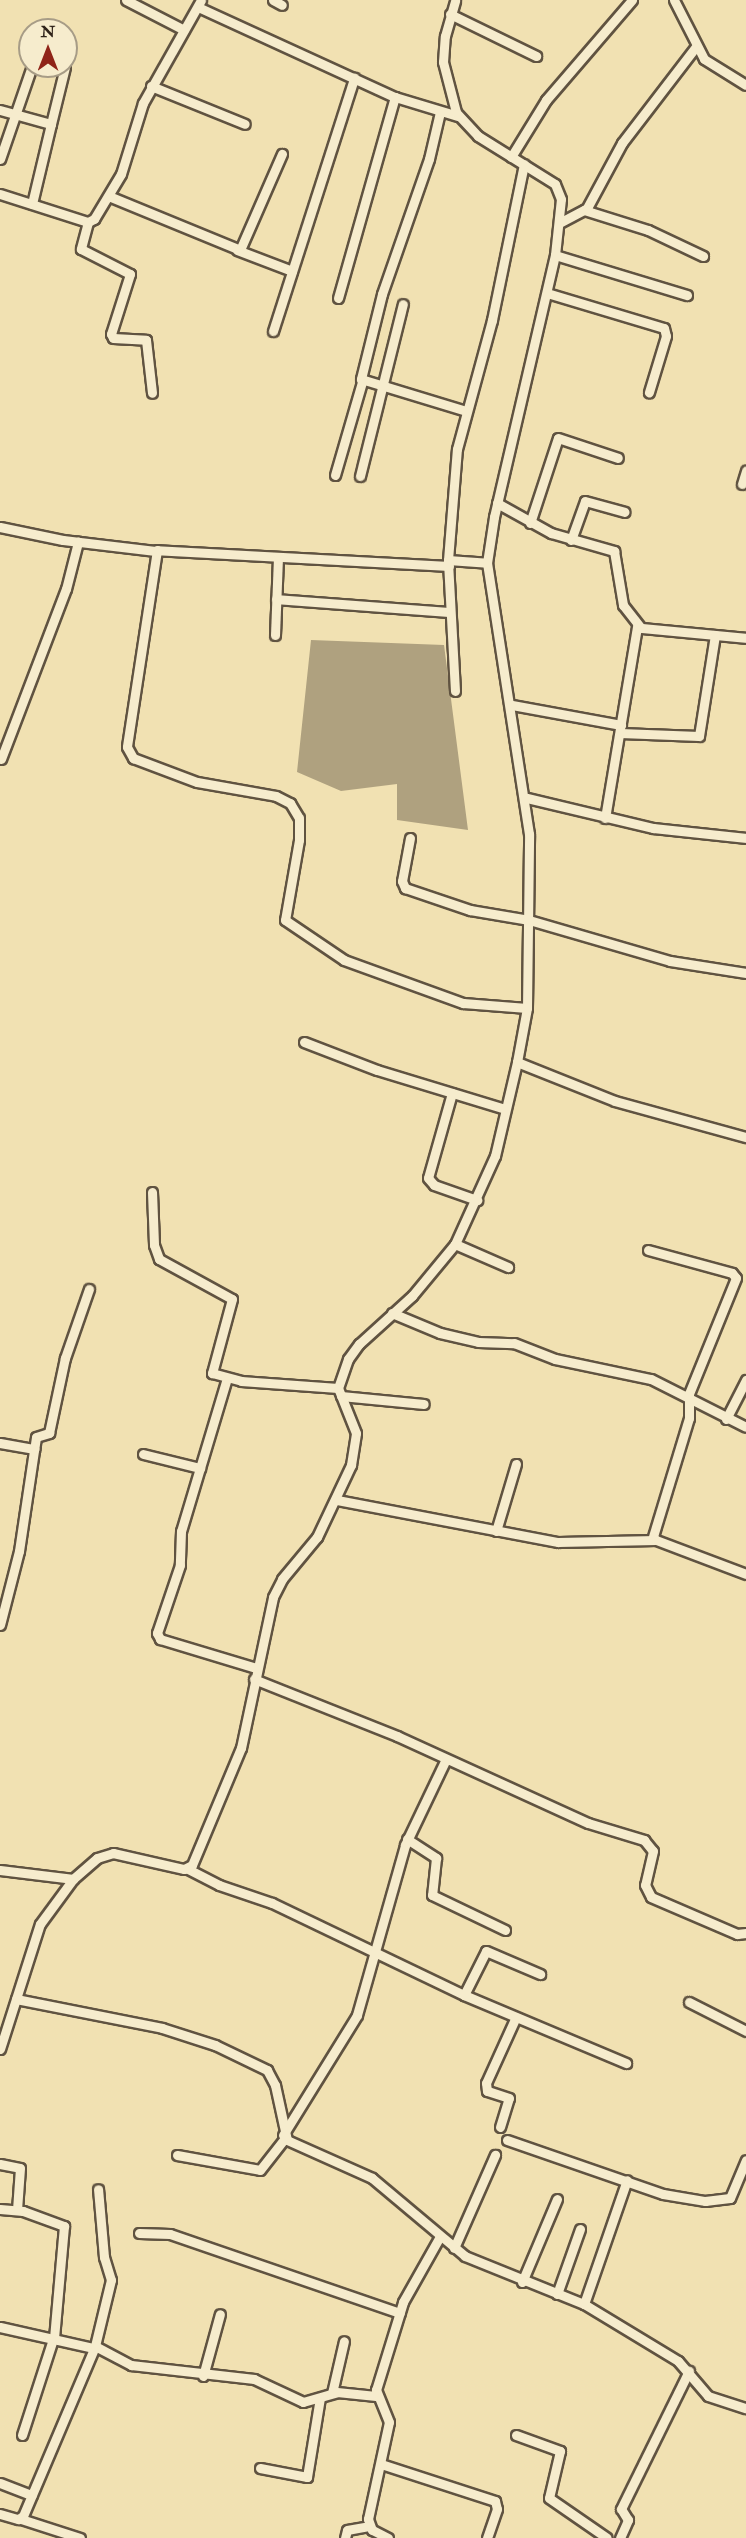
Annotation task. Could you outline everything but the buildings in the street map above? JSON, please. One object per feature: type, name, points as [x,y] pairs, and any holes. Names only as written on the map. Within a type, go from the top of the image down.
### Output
[{"type":"street","points":[[126,0],[184,30]]},
{"type":"street","points":[[273,0],[282,5]]},
{"type":"street","points":[[188,1869],[215,1817],[241,1748],[256,1668],[273,1597],[282,1579],[317,1537],[337,1500],[351,1465],[356,1437],[340,1392],[353,1350],[392,1313],[455,1244],[477,1200],[500,1140],[527,1008],[530,920],[527,798],[487,563],[497,503],[547,293],[561,222],[558,187],[478,136],[458,116],[442,62],[450,14],[455,0]]},
{"type":"street","points":[[511,157],[546,100],[632,0]]},
{"type":"street","points":[[674,0],[694,48],[710,65],[746,84]]},
{"type":"street","points":[[152,393],[146,340],[113,338],[111,334],[130,274],[81,249],[88,222],[111,197],[151,86],[200,4],[395,97],[458,116]]},
{"type":"street","points":[[450,14],[536,56]]},
{"type":"street","points":[[561,222],[584,210],[622,144],[694,48]]},
{"type":"street","points":[[0,159],[28,78]]},
{"type":"street","points":[[32,204],[62,78]]},
{"type":"street","points":[[273,331],[354,78]]},
{"type":"street","points":[[151,86],[245,124]]},
{"type":"street","points":[[338,298],[395,97]]},
{"type":"street","points":[[0,110],[51,124]]},
{"type":"street","points":[[335,475],[362,382],[382,294],[429,159],[440,112]]},
{"type":"street","points":[[237,250],[243,248],[282,154]]},
{"type":"street","points":[[455,691],[448,612],[448,563],[457,449],[492,320],[524,164]]},
{"type":"street","points":[[0,194],[88,222]]},
{"type":"street","points":[[111,197],[292,271]]},
{"type":"street","points":[[584,210],[648,230],[703,256]]},
{"type":"street","points":[[555,255],[687,295]]},
{"type":"street","points":[[547,293],[664,328],[666,336],[649,392]]},
{"type":"street","points":[[360,476],[403,304]]},
{"type":"street","points":[[362,382],[466,411]]},
{"type":"street","points":[[530,523],[558,438],[618,458]]},
{"type":"street","points":[[742,484],[746,471]]},
{"type":"street","points":[[570,540],[585,501],[625,512]]},
{"type":"street","points":[[497,503],[530,523],[570,540],[615,552],[623,604],[637,626],[604,818]]},
{"type":"street","points":[[0,527],[78,542],[155,551],[487,563]]},
{"type":"street","points":[[1,759],[63,597],[78,542]]},
{"type":"street","points":[[155,551],[129,754],[205,784],[276,796],[290,803],[299,818],[299,840],[285,920],[344,960],[463,1003],[527,1008]]},
{"type":"street","points":[[275,635],[278,557]]},
{"type":"street","points":[[276,599],[448,612]]},
{"type":"street","points":[[637,626],[746,638]]},
{"type":"street","points":[[512,705],[621,729],[699,736],[715,635]]},
{"type":"street","points":[[527,798],[652,828],[746,838]]},
{"type":"street","points":[[410,838],[403,886],[470,910],[530,920],[661,958],[746,972]]},
{"type":"street","points":[[304,1042],[505,1109]]},
{"type":"street","points":[[517,1062],[615,1101],[746,1137]]},
{"type":"street","points":[[452,1093],[428,1178],[434,1185],[477,1200]]},
{"type":"street","points":[[152,1192],[154,1245],[159,1259],[232,1299],[211,1369],[227,1378],[424,1404]]},
{"type":"street","points":[[455,1244],[508,1267]]},
{"type":"street","points":[[648,1250],[732,1273],[736,1278],[689,1400],[689,1418],[652,1540]]},
{"type":"street","points":[[0,1625],[19,1551],[37,1436],[49,1433],[65,1358],[89,1289]]},
{"type":"street","points":[[392,1313],[440,1333],[483,1343],[514,1343],[555,1359],[644,1377],[746,1427]]},
{"type":"street","points":[[227,1378],[181,1531],[181,1561],[157,1637],[256,1668]]},
{"type":"street","points":[[726,1419],[746,1380]]},
{"type":"street","points":[[0,1443],[34,1449]]},
{"type":"street","points":[[143,1454],[200,1468]]},
{"type":"street","points":[[496,1531],[516,1464]]},
{"type":"street","points":[[337,1500],[576,1544],[652,1540],[746,1574]]},
{"type":"street","points":[[254,1679],[446,1759],[579,1819],[649,1843],[653,1855],[645,1885],[651,1897],[736,1934],[746,1933]]},
{"type":"street","points":[[177,2155],[260,2170],[284,2136],[357,2015],[407,1839],[446,1759]]},
{"type":"street","points":[[407,1839],[435,1855],[432,1895],[505,1930]]},
{"type":"street","points":[[0,2049],[40,1924],[74,1879],[97,1858],[113,1853],[188,1869],[375,1952],[464,1995],[626,2063]]},
{"type":"street","points":[[0,1870],[74,1879]]},
{"type":"street","points":[[464,1995],[486,1951],[540,1974]]},
{"type":"street","points":[[16,1999],[162,2028],[215,2045],[267,2070],[275,2085],[284,2136],[313,2154],[372,2178],[439,2238],[454,2248],[522,2282],[584,2304],[688,2371],[708,2396],[746,2408]]},
{"type":"street","points":[[689,2002],[746,2031]]},
{"type":"street","points":[[500,2127],[509,2098],[487,2091],[486,2083],[516,2017]]},
{"type":"street","points":[[507,2140],[663,2194],[705,2201],[730,2198],[736,2191],[746,2160]]},
{"type":"street","points":[[454,2248],[495,2155]]},
{"type":"street","points":[[0,2164],[20,2168],[17,2210]]},
{"type":"street","points":[[584,2304],[627,2180]]},
{"type":"street","points":[[21,2518],[94,2347],[111,2280],[104,2256],[99,2189]]},
{"type":"street","points":[[736,2191],[746,2194]]},
{"type":"street","points":[[522,2282],[557,2199]]},
{"type":"street","points":[[0,2209],[17,2210],[64,2226],[53,2339],[22,2435]]},
{"type":"street","points":[[557,2294],[580,2229]]},
{"type":"street","points":[[139,2233],[170,2234],[400,2313]]},
{"type":"street","points":[[369,2526],[369,2509],[389,2422],[376,2396],[408,2290],[439,2238]]},
{"type":"street","points":[[203,2376],[220,2314]]},
{"type":"street","points":[[0,2327],[94,2347],[131,2365],[203,2376],[254,2379],[303,2402],[332,2393],[376,2396]]},
{"type":"street","points":[[332,2393],[344,2342]]},
{"type":"street","points":[[620,2538],[628,2520],[621,2509],[688,2371]]},
{"type":"street","points":[[260,2468],[307,2477],[320,2398]]},
{"type":"street","points":[[516,2435],[560,2451],[550,2500],[607,2538]]},
{"type":"street","points":[[381,2464],[495,2501],[497,2509],[487,2538]]},
{"type":"street","points":[[0,2483],[32,2495]]},
{"type":"street","points":[[0,2514],[21,2518],[80,2538]]},
{"type":"street","points":[[345,2538],[350,2529],[369,2526],[388,2538]]},
{"type":"shaded area","points":[[311,640],[444,645],[468,830],[397,820],[397,784],[341,791],[297,772]]}]
